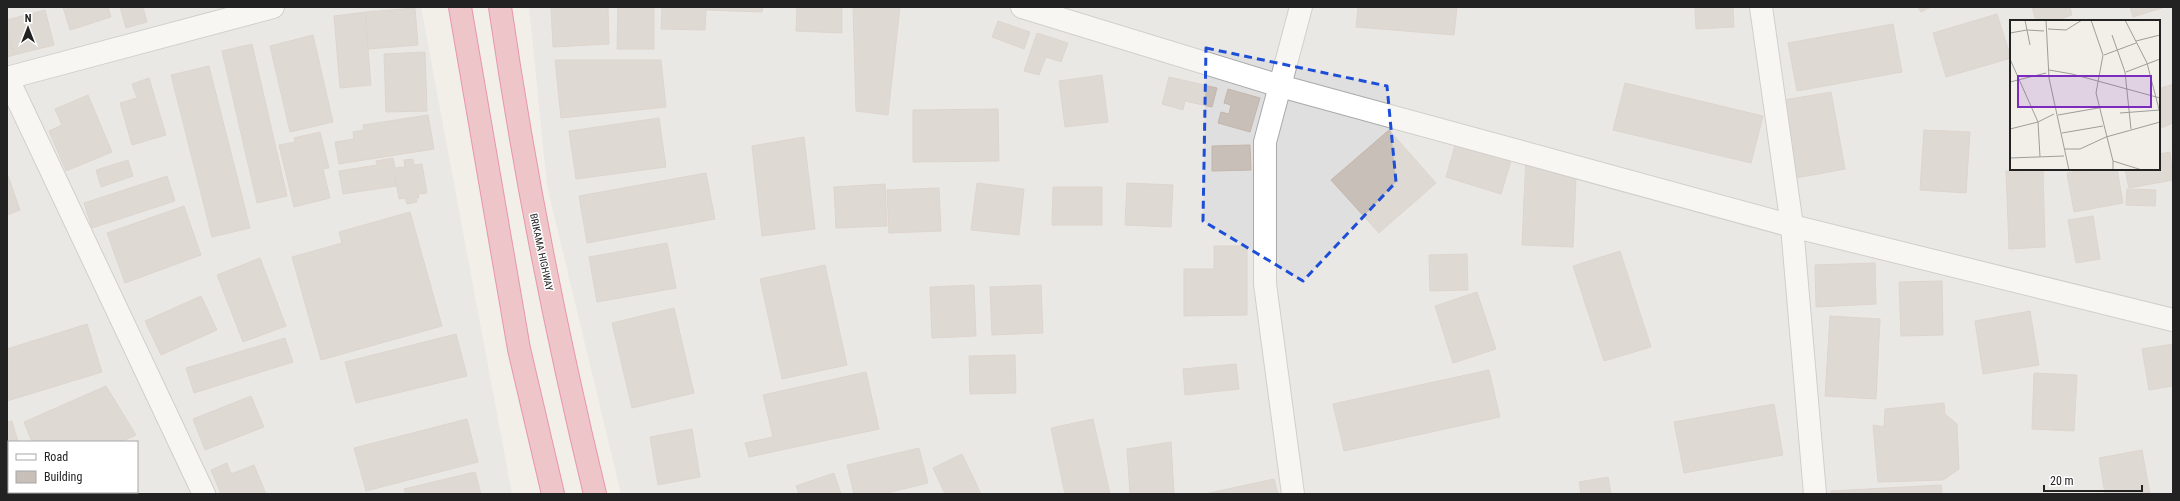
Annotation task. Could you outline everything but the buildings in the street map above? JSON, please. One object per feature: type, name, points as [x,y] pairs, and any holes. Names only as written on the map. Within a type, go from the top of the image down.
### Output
[{"type":"highway","points":[[460,7],[519,349],[553,494]]},
{"type":"highway","name":"BRIKAMA HIGHWAY","points":[[500,7],[528,182],[574,409],[595,494]]},
{"type":"street","points":[[204,494],[7,78],[273,7]]},
{"type":"street","points":[[1022,7],[1280,86],[1792,226],[2173,320]]},
{"type":"street","points":[[1293,494],[1266,284],[1265,142],[1301,7]]},
{"type":"street","points":[[1761,7],[1792,226],[1815,494]]},
{"type":"highlighted area","points":[[1206,48],[1387,86],[1396,182],[1303,281],[1203,221]]},
{"type":"shaded area","points":[[7,7],[421,7],[512,494],[7,494]]},
{"type":"shaded area","points":[[529,7],[2173,7],[2173,494],[621,494],[547,186]]}]
